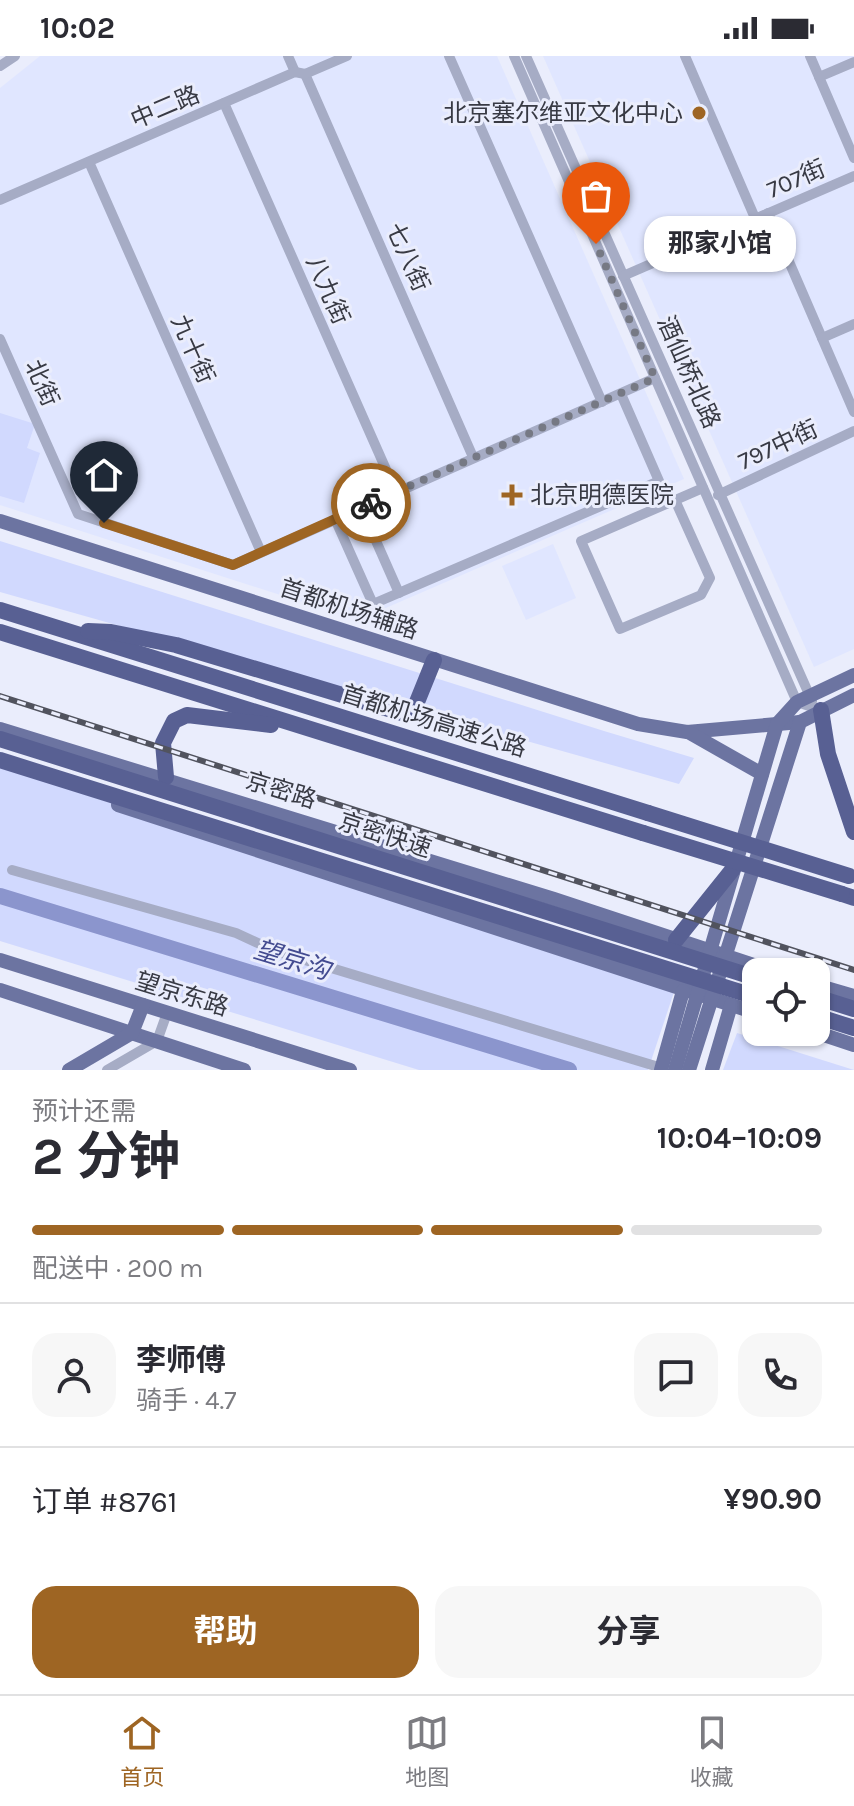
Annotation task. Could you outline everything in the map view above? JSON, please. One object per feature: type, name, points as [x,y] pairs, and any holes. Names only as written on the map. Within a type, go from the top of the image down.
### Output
[{"type":"highway","name":"首都机场高速公路","points":[[0,610],[852,877]]},
{"type":"highway","points":[[66,631],[111,632],[176,645],[402,713],[415,707],[434,660]]},
{"type":"highway","name":"首都机场高速公路","points":[[0,632],[848,896]]},
{"type":"highway","points":[[821,710],[828,754],[854,832]]},
{"type":"highway","points":[[166,777],[162,760],[165,733],[174,721],[187,715],[236,719],[339,736]]},
{"type":"highway","name":"京密快速","points":[[0,739],[742,974]]},
{"type":"highway","name":"京密快速","points":[[0,760],[742,993]]},
{"type":"highway","points":[[676,940],[733,869]]},
{"type":"highway","points":[[830,1001],[854,1009]]},
{"type":"highway","points":[[830,1020],[854,1028]]},
{"type":"main road","name":"首都机场辅路","points":[[0,521],[638,724],[687,732]]},
{"type":"main road","points":[[666,1069],[696,995],[777,724],[802,699],[854,675]]},
{"type":"main road","points":[[687,732],[800,722],[854,695]]},
{"type":"main road","points":[[689,1070],[696,995],[724,956],[800,722]]},
{"type":"main road","name":"京密路","points":[[0,729],[166,777],[742,962]]},
{"type":"main road","points":[[687,732],[762,774]]},
{"type":"main road","points":[[0,767],[742,1009]]},
{"type":"main road","name":"望京东路","points":[[0,960],[350,1070]]},
{"type":"main road","points":[[830,989],[854,996]]},
{"type":"main road","points":[[0,990],[244,1070]]},
{"type":"main road","points":[[69,1070],[132,1033],[143,1005]]},
{"type":"main road","points":[[712,1070],[731,1005]]},
{"type":"main road","points":[[830,1037],[854,1045]]},
{"type":"street","points":[[0,66],[15,56]]},
{"type":"street","name":"七八街","points":[[288,56],[300,73],[473,457]]},
{"type":"street","name":"中二路","points":[[0,200],[224,103],[347,56]]},
{"type":"street","points":[[449,56],[602,402]]},
{"type":"street","name":"酒仙桥北路","points":[[514,56],[703,488],[802,699]]},
{"type":"street","name":"酒仙桥北路","points":[[526,56],[718,495],[802,699]]},
{"type":"street","points":[[685,56],[755,218]]},
{"type":"street","points":[[810,56],[854,158]]},
{"type":"street","points":[[819,77],[854,62]]},
{"type":"street","name":"八九街","points":[[224,103],[396,492]]},
{"type":"street","name":"九十街","points":[[89,162],[261,552]]},
{"type":"street","name":"707街","points":[[623,276],[854,176]]},
{"type":"street","points":[[768,213],[854,412]]},
{"type":"street","points":[[822,338],[854,324]]},
{"type":"street","name":"北街","points":[[0,339],[78,514],[233,565],[261,552]]},
{"type":"street","points":[[261,552],[655,378]]},
{"type":"street","points":[[335,519],[373,604],[659,481],[621,394]]},
{"type":"street","name":"797中街","points":[[718,495],[854,431]]},
{"type":"street","points":[[675,500],[710,578],[701,595],[620,629],[581,541],[675,500],[703,488]]},
{"type":"street","points":[[361,507],[399,593]]},
{"type":"street","points":[[802,699],[821,710]]},
{"type":"street","points":[[12,870],[236,933],[275,951],[666,1069]]},
{"type":"street","points":[[107,1070],[157,1041],[167,1013]]},
{"type":"shaded area","points":[[40,56],[497,56],[684,479],[358,620],[0,505],[0,88]]},
{"type":"shaded area","points":[[543,56],[854,56],[854,649],[814,667]]},
{"type":"shaded area","points":[[0,413],[35,424],[27,448],[40,453],[24,503],[0,496]]},
{"type":"shaded area","points":[[0,541],[694,758],[679,784],[0,592]]},
{"type":"shaded area","points":[[553,544],[576,598],[526,620],[502,566]]},
{"type":"shaded area","points":[[0,767],[676,986],[648,1070],[419,1070],[0,941]]},
{"type":"shaded area","points":[[737,1033],[742,1035],[742,1046],[778,1046],[854,1070],[723,1070]]},
{"type":"waterway","name":"望京沟","points":[[0,896],[569,1070]]},
{"type":"railway","points":[[0,696],[854,970]]},
{"type":"way so far","points":[[371,503],[655,378],[596,244]]},
{"type":"place","name":"北京塞尔维亚文化中心","points":[[699,113]]},
{"type":"place","name":"那家小馆","points":[[596,244]]},
{"type":"place","name":"北京明德医院","points":[[512,495]]},
{"type":"route","points":[[104,523],[233,565],[371,503]]}]
